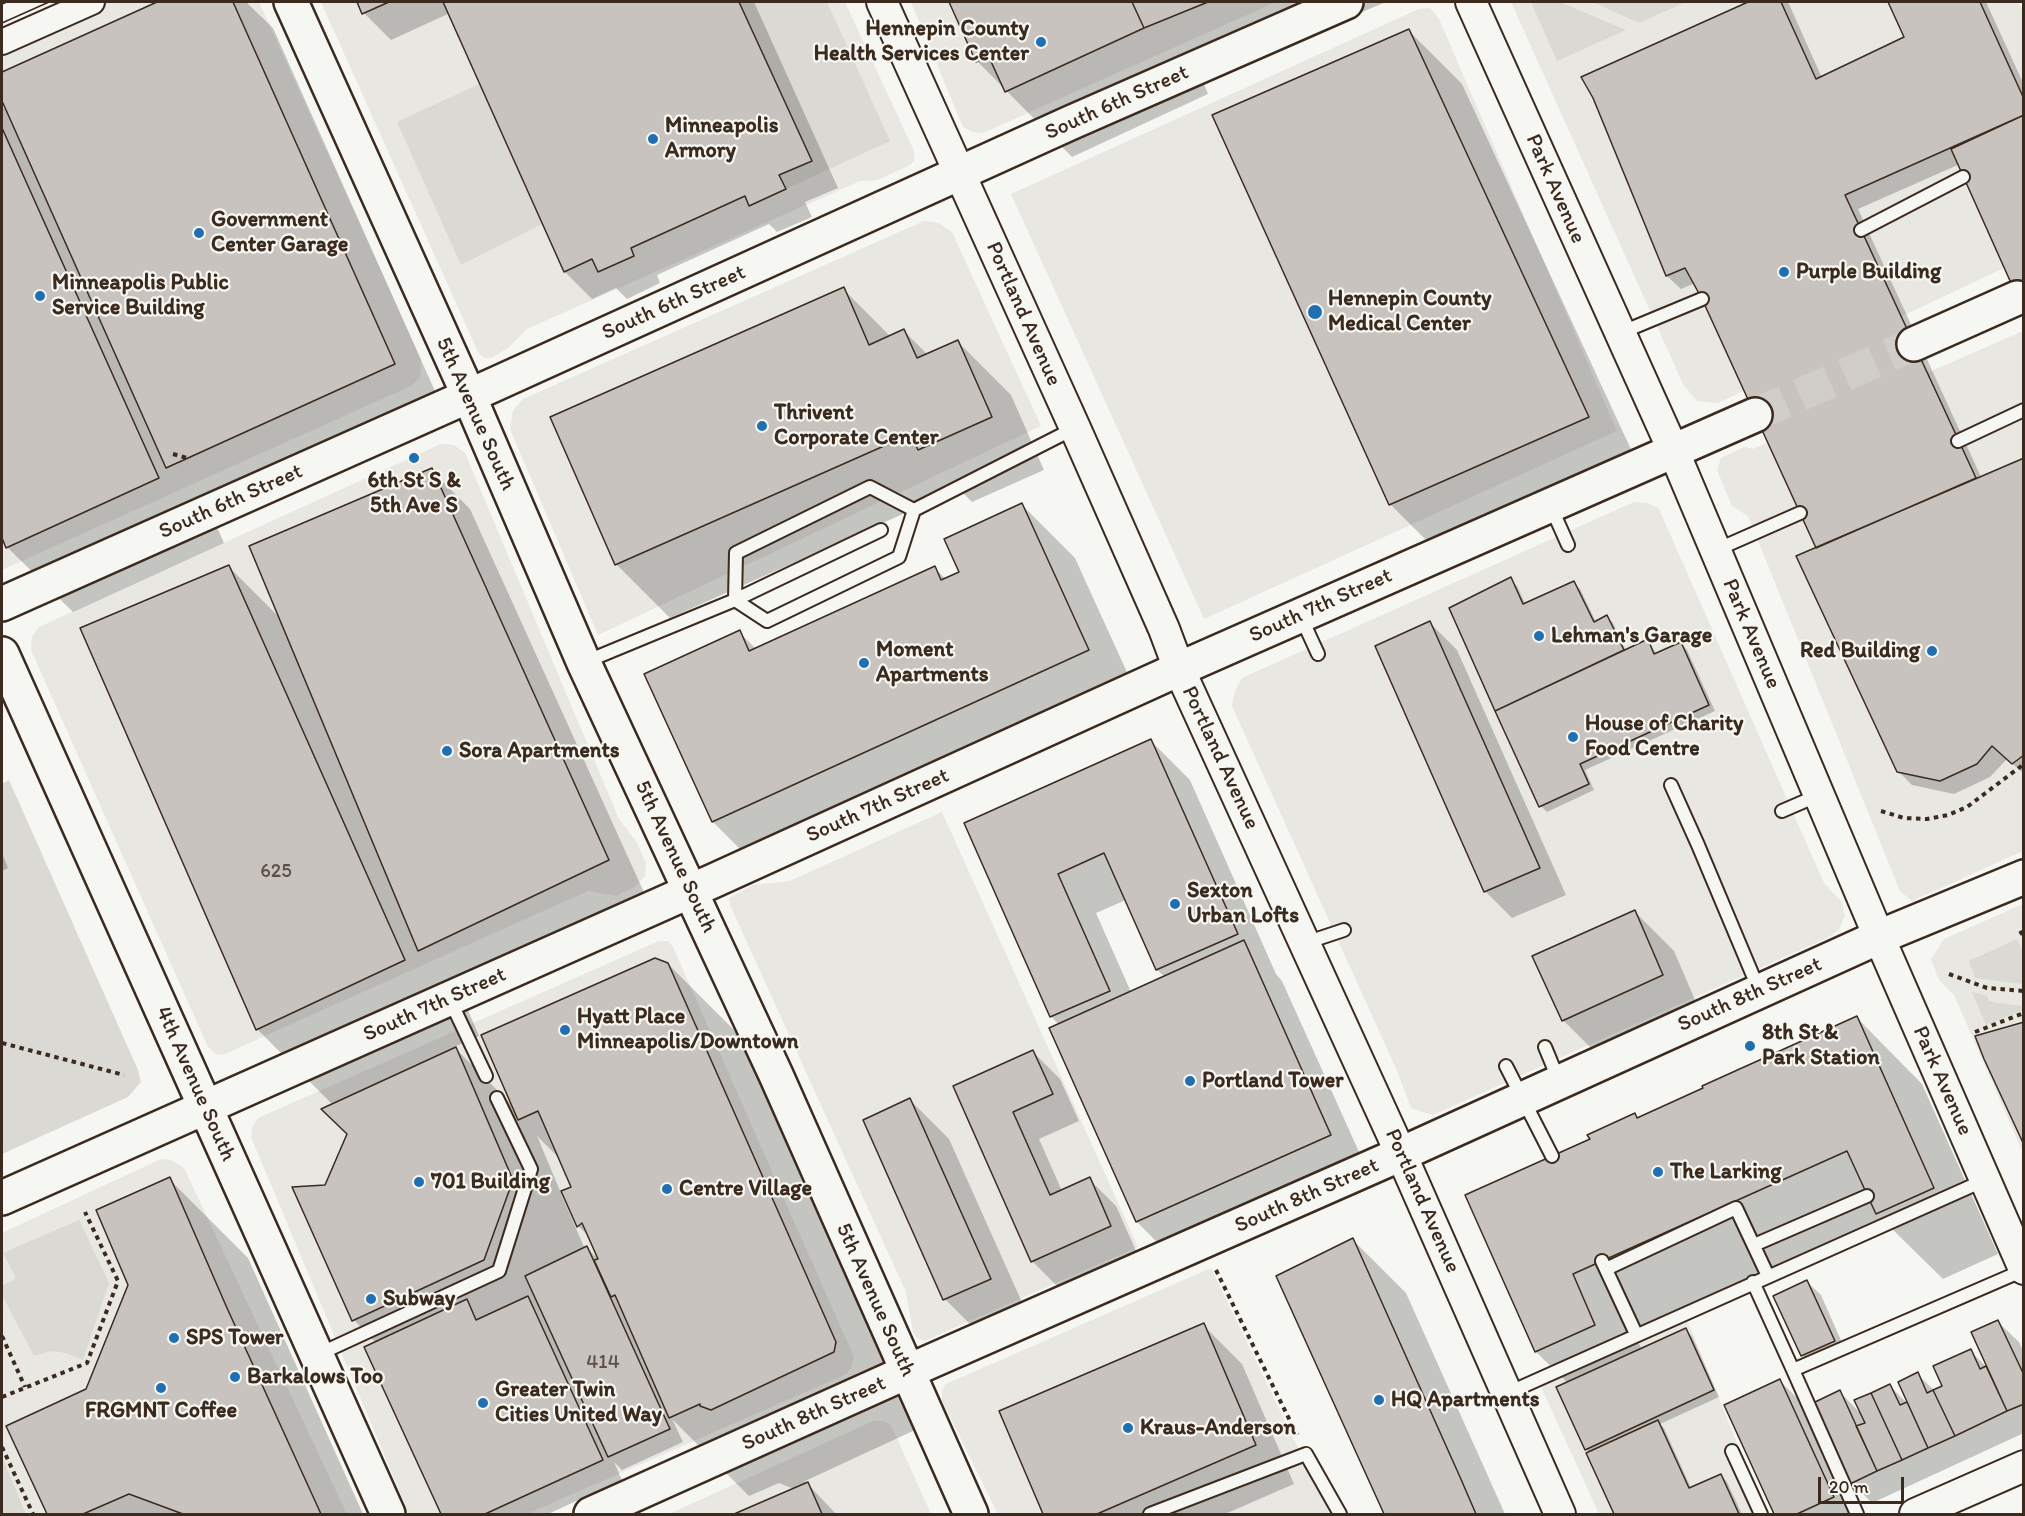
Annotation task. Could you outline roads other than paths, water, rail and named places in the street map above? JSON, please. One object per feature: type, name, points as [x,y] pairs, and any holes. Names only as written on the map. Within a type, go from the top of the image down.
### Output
[{"type":"main road","name":"5th Avenue South","points":[[291,2],[469,396],[584,663],[776,1075],[971,1515]]},
{"type":"main road","name":"South 6th Street","points":[[2,604],[469,396],[959,173],[1346,2]]},
{"type":"main road","points":[[1914,344],[2017,298]]},
{"type":"main road","name":"South 7th Street","points":[[2,1198],[1179,669],[1755,415]]},
{"type":"main road","name":"4th Avenue South","points":[[2,654],[388,1515]]},
{"type":"main road","name":"South 8th Street","points":[[591,1515],[907,1372],[1401,1154],[1879,937],[2024,877]]},
{"type":"street","points":[[2,42],[92,2]]},
{"type":"street","name":"Portland Avenue","points":[[882,2],[1075,428],[1164,629],[1179,669],[1401,1154],[1560,1515]]},
{"type":"street","name":"Park Avenue","points":[[1471,2],[1674,452],[1879,937],[2024,1269]]},
{"type":"street","points":[[1914,1515],[2024,1466]]},
{"type":"lane","points":[[1861,230],[1964,177]]},
{"type":"lane","points":[[1620,333],[1702,299]]},
{"type":"lane","points":[[1958,441],[2024,410]]},
{"type":"lane","points":[[735,600],[767,621],[899,557],[914,510],[1075,428]]},
{"type":"lane","points":[[735,600],[736,553],[870,487],[914,510]]},
{"type":"lane","points":[[1550,506],[1568,545]]},
{"type":"lane","points":[[1716,550],[1800,513]]},
{"type":"lane","points":[[584,663],[735,600],[881,530]]},
{"type":"lane","points":[[1300,615],[1318,654]]},
{"type":"lane","points":[[1671,785],[1759,991]]},
{"type":"lane","points":[[1782,811],[1819,795]]},
{"type":"lane","points":[[1305,943],[1344,930]]},
{"type":"lane","points":[[449,999],[486,1076]]},
{"type":"lane","points":[[1545,1047],[1559,1082]]},
{"type":"lane","points":[[1506,1066],[1552,1156]]},
{"type":"lane","points":[[317,1356],[499,1271],[531,1169],[497,1098]]},
{"type":"lane","points":[[1508,1393],[1985,1180]]},
{"type":"lane","points":[[1754,1245],[1868,1196]]},
{"type":"lane","points":[[1636,1334],[1604,1265],[1736,1208],[1768,1276]]},
{"type":"lane","points":[[1793,1370],[2024,1269]]},
{"type":"lane","points":[[1753,1282],[1857,1515]]},
{"type":"lane","points":[[1732,1451],[1761,1515]]},
{"type":"lane","points":[[1150,1515],[1306,1454],[1340,1515]]},
{"type":"tunnel","points":[[1755,415],[1914,344]]},
{"type":"tram line","points":[[2,4],[7,2]]},
{"type":"tram line","points":[[2,23],[49,2]]},
{"type":"place","name":"Hennepin County Health Services Center","points":[[1041,42]]},
{"type":"place","name":"Minneapolis Armory","points":[[653,139]]},
{"type":"place","name":"Government Center Garage","points":[[199,233]]},
{"type":"place","name":"Purple Building","points":[[1784,272]]},
{"type":"place","name":"Minneapolis Public Service Building","points":[[40,296]]},
{"type":"place","name":"Hennepin County Medical Center","points":[[1315,312]]},
{"type":"place","name":"Thrivent Corporate Center","points":[[762,426]]},
{"type":"place","name":"6th St S & 5th Ave S","points":[[414,458]]},
{"type":"place","name":"Lehman's Garage","points":[[1539,636]]},
{"type":"place","name":"Red Building","points":[[1932,651]]},
{"type":"place","name":"Moment Apartments","points":[[864,663]]},
{"type":"place","name":"House of Charity Food Centre","points":[[1573,737]]},
{"type":"place","name":"Sora Apartments","points":[[447,751]]},
{"type":"place","name":"Sexton Urban Lofts","points":[[1175,904]]},
{"type":"place","name":"Hyatt Place Minneapolis/Downtown","points":[[565,1030]]},
{"type":"place","name":"8th St & Park Station","points":[[1750,1046]]},
{"type":"place","name":"Portland Tower","points":[[1190,1081]]},
{"type":"place","name":"The Larking","points":[[1658,1172]]},
{"type":"place","name":"701 Building","points":[[419,1182]]},
{"type":"place","name":"Centre Village","points":[[667,1189]]},
{"type":"place","name":"Subway","points":[[371,1299]]},
{"type":"place","name":"SPS Tower","points":[[174,1338]]},
{"type":"place","name":"Barkalows Too","points":[[235,1377]]},
{"type":"place","name":"FRGMNT Coffee","points":[[161,1388]]},
{"type":"place","name":"HQ Apartments","points":[[1379,1400]]},
{"type":"place","name":"Greater Twin Cities United Way","points":[[483,1403]]},
{"type":"place","name":"Kraus-Anderson","points":[[1128,1428]]}]
